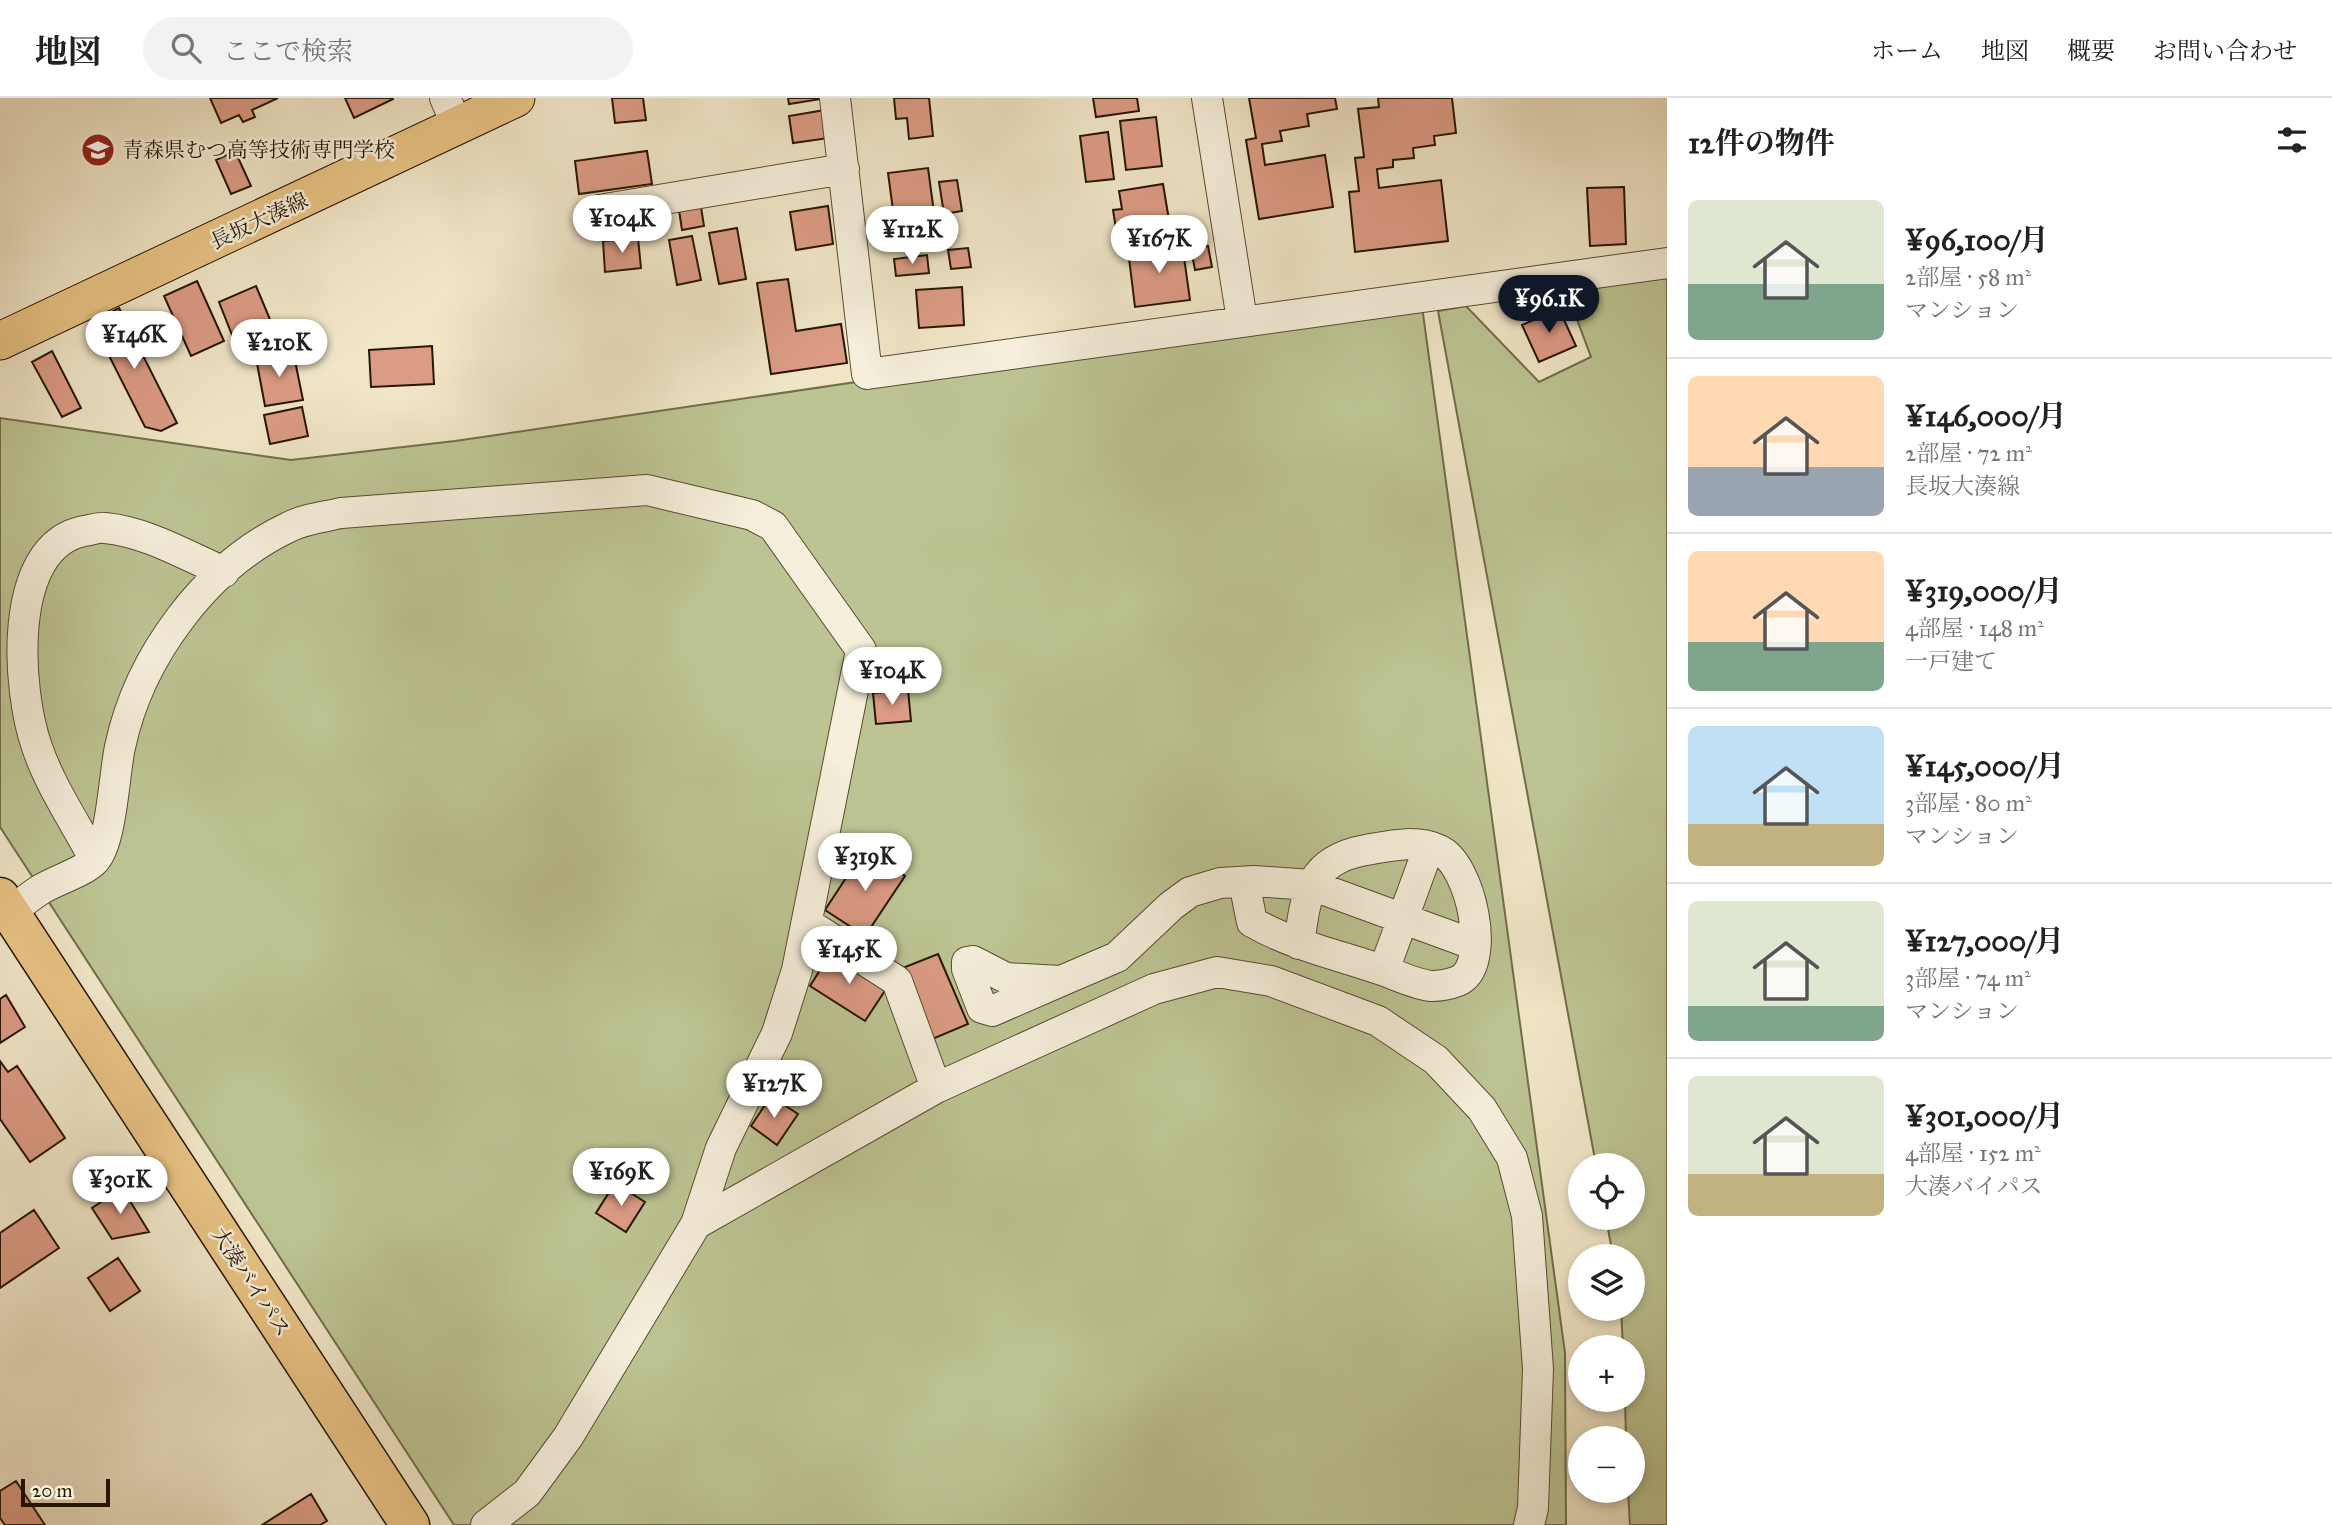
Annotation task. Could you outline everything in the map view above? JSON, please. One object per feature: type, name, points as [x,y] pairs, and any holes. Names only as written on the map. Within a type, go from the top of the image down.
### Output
[{"type":"highway","name":"大湊バイパス","points":[[5,905],[410,1525]]},
{"type":"main road","name":"長坂大湊線","points":[[0,341],[452,113],[516,98]]},
{"type":"street","points":[[835,98],[867,374],[1667,263]]},
{"type":"street","points":[[1207,98],[1242,320]]},
{"type":"street","points":[[599,210],[844,169]]},
{"type":"street","points":[[5,905],[40,890],[95,860],[108,832],[121,743],[139,690],[162,644],[202,593],[224,572],[249,550],[291,525],[341,513],[647,490],[752,515],[773,526],[861,650],[797,970],[777,1033],[721,1148],[696,1224],[568,1437],[527,1493],[486,1525]]},
{"type":"street","points":[[95,860],[37,749],[27,712],[22,663],[24,616],[36,576],[48,552],[71,534],[104,528],[151,540],[224,572]]},
{"type":"street","points":[[1244,882],[1252,922],[1299,944],[1430,986],[1462,980],[1472,967],[1475,945],[1470,891],[1452,859],[1429,847],[1394,846],[1346,854],[1326,867],[1311,885],[1299,944]]},
{"type":"street","points":[[1384,970],[1429,847]]},
{"type":"street","points":[[1061,981],[1117,957],[1171,906],[1190,892],[1220,883],[1311,885],[1475,945]]},
{"type":"street","points":[[807,923],[897,981],[936,1088]]},
{"type":"street","points":[[696,1224],[936,1088],[1154,989],[1217,972],[1271,981],[1378,1021],[1436,1060],[1482,1109],[1512,1158],[1527,1216],[1538,1369],[1533,1508],[1529,1525]]},
{"type":"green space","points":[[1667,278],[1667,1525],[1630,1525],[1629,1503],[1645,1503],[1645,1426],[1626,1426],[1625,1412],[1645,1412],[1645,1335],[1622,1335],[1622,1321],[1645,1321],[1645,1244],[1611,1244],[1608,1230],[1645,1230],[1645,1153],[1594,1153],[1438,311],[1466,306],[1539,382],[1591,357],[1566,290]]},
{"type":"green space","points":[[1421,299],[1565,1353],[1566,1525],[454,1525],[0,827],[0,418],[291,460],[455,441]]},
{"type":"building","points":[[210,98],[278,98],[252,110],[255,117],[243,122],[239,115],[221,123]]},
{"type":"building","points":[[345,98],[393,98],[393,99],[354,118]]},
{"type":"building","points":[[612,98],[643,98],[646,120],[615,123]]},
{"type":"building","points":[[788,98],[821,98],[821,99],[789,104]]},
{"type":"building","points":[[894,98],[929,98],[933,136],[909,139],[907,118],[896,119]]},
{"type":"building","points":[[1093,98],[1137,98],[1139,111],[1096,117]]},
{"type":"building","points":[[1249,98],[1335,98],[1337,109],[1307,114],[1309,126],[1280,131],[1282,141],[1262,144],[1265,165],[1325,155],[1333,207],[1259,219],[1246,140],[1256,138]]},
{"type":"building","points":[[1378,98],[1452,98],[1456,133],[1434,136],[1435,145],[1413,148],[1414,158],[1393,160],[1393,167],[1377,169],[1379,188],[1441,180],[1448,241],[1355,252],[1349,192],[1359,191],[1355,158],[1364,157],[1358,109],[1379,107]]},
{"type":"building","points":[[825,110],[829,138],[793,143],[789,116]]},
{"type":"building","points":[[1156,117],[1162,166],[1126,170],[1120,121]]},
{"type":"building","points":[[1108,132],[1114,179],[1086,182],[1080,136]]},
{"type":"building","points":[[235,151],[251,186],[231,194],[216,160]]},
{"type":"building","points":[[647,151],[652,184],[579,194],[575,161]]},
{"type":"building","points":[[928,168],[935,220],[895,225],[888,173]]},
{"type":"building","points":[[957,180],[962,211],[944,214],[939,182]]},
{"type":"building","points":[[1163,184],[1171,232],[1127,240],[1125,228],[1116,229],[1113,210],[1122,209],[1119,191]]},
{"type":"building","points":[[1624,187],[1626,244],[1590,246],[1587,188]]},
{"type":"building","points":[[828,206],[833,244],[796,250],[790,212]]},
{"type":"building","points":[[701,207],[704,226],[682,230],[679,210]]},
{"type":"building","points":[[737,228],[746,279],[719,284],[709,233]]},
{"type":"building","points":[[692,236],[701,280],[677,285],[669,240]]},
{"type":"building","points":[[638,238],[641,268],[605,272],[603,241]]},
{"type":"building","points":[[1182,243],[1190,300],[1135,307],[1128,250]]},
{"type":"building","points":[[1208,246],[1212,267],[1195,270],[1191,249]]},
{"type":"building","points":[[968,248],[971,267],[951,269],[948,250]]},
{"type":"building","points":[[927,255],[929,273],[896,276],[894,259]]},
{"type":"building","points":[[788,279],[796,331],[841,324],[847,363],[771,374],[757,283]]},
{"type":"building","points":[[197,281],[224,341],[191,356],[164,296]]},
{"type":"building","points":[[256,286],[274,329],[236,345],[219,302]]},
{"type":"building","points":[[962,287],[964,325],[919,328],[916,290]]},
{"type":"building","points":[[119,308],[177,423],[161,431],[145,427],[92,322]]},
{"type":"building","points":[[1559,309],[1576,346],[1539,362],[1522,325]]},
{"type":"building","points":[[432,346],[434,384],[371,387],[369,350]]},
{"type":"building","points":[[52,351],[81,408],[62,417],[32,362]]},
{"type":"building","points":[[293,351],[303,400],[265,406],[256,358]]},
{"type":"building","points":[[302,407],[308,436],[270,444],[264,415]]},
{"type":"building","points":[[908,690],[911,721],[876,724],[873,693]]},
{"type":"building","points":[[865,849],[905,876],[865,936],[825,910]]},
{"type":"building","points":[[832,951],[888,986],[865,1021],[810,986]]},
{"type":"building","points":[[938,954],[968,1024],[930,1040],[900,969]]},
{"type":"building","points":[[6,995],[25,1027],[0,1043],[0,999]]},
{"type":"building","points":[[0,1061],[8,1072],[17,1066],[65,1138],[30,1162],[0,1119]]},
{"type":"building","points":[[771,1096],[798,1114],[777,1145],[751,1126]]},
{"type":"building","points":[[615,1183],[645,1202],[626,1232],[596,1213]]},
{"type":"building","points":[[122,1188],[149,1232],[112,1239],[92,1208]]},
{"type":"building","points":[[34,1210],[59,1248],[0,1288],[0,1233]]},
{"type":"building","points":[[118,1258],[140,1291],[110,1311],[88,1278]]},
{"type":"building","points":[[16,1481],[45,1525],[5,1525],[0,1518],[0,1491]]},
{"type":"building","points":[[311,1494],[327,1521],[320,1525],[262,1525]]},
{"type":"place","name":"青森県むつ高等技術専門学校","points":[[98,150]]}]
